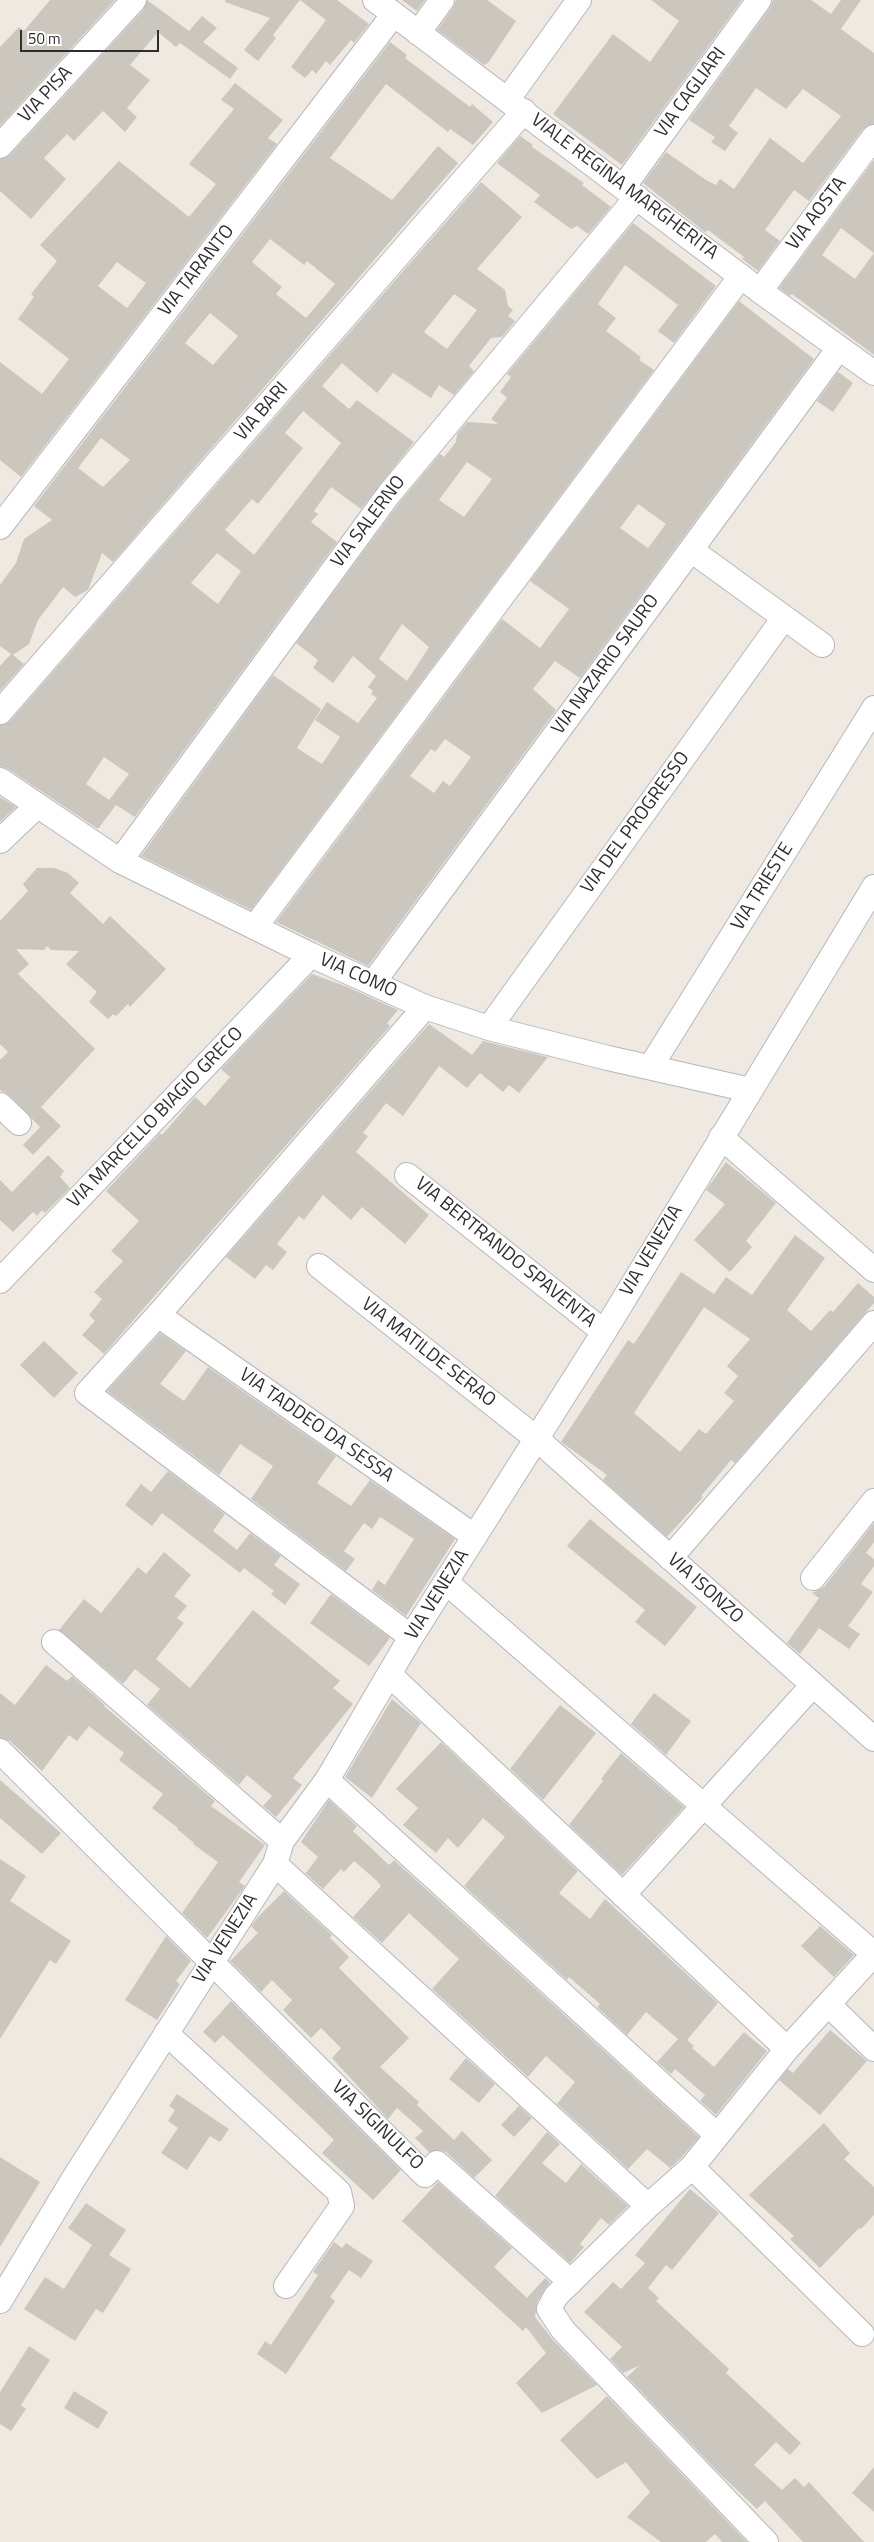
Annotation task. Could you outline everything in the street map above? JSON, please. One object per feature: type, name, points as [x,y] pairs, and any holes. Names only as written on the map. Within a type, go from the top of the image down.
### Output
[{"type":"street","name":"VIA PISA","points":[[0,146],[134,0]]},
{"type":"street","name":"VIALE REGINA MARGHERITA","points":[[375,0],[741,276],[874,373]]},
{"type":"street","points":[[418,33],[442,0]]},
{"type":"street","name":"VIA BARI","points":[[0,712],[516,105],[578,0]]},
{"type":"street","name":"VIA CAGLIARI","points":[[630,191],[759,0]]},
{"type":"street","name":"VIA TARANTO","points":[[0,527],[394,14]]},
{"type":"street","name":"VIA AOSTA","points":[[760,290],[874,137]]},
{"type":"street","name":"VIA SALERNO","points":[[120,862],[389,494],[630,191]]},
{"type":"street","points":[[256,927],[741,276]]},
{"type":"street","name":"VIA NAZARIO SAURO","points":[[373,983],[839,348]]},
{"type":"street","points":[[691,550],[782,619],[822,646]]},
{"type":"street","name":"VIA DEL PROGRESSO","points":[[489,1028],[782,619]]},
{"type":"street","name":"VIA TRIESTE","points":[[651,1066],[874,708]]},
{"type":"street","name":"VIA COMO","points":[[0,780],[120,862],[311,955],[425,1007],[489,1028],[608,1058],[651,1066],[750,1090]]},
{"type":"street","points":[[0,840],[37,806]]},
{"type":"street","name":"VIA VENEZIA","points":[[0,2301],[166,2033],[275,1864],[282,1841],[327,1780],[411,1637],[447,1583],[474,1536],[604,1332],[720,1137],[867,910],[874,887]]},
{"type":"street","name":"VIA MARCELLO BIAGIO GRECO","points":[[0,1281],[311,955]]},
{"type":"street","points":[[411,1637],[87,1393],[158,1315],[425,1007]]},
{"type":"street","points":[[0,1105],[19,1123]]},
{"type":"street","points":[[720,1137],[874,1270]]},
{"type":"street","name":"VIA BERTRANDO SPAVENTA","points":[[407,1175],[604,1332]]},
{"type":"street","name":"VIA MATILDE SERAO","points":[[319,1266],[537,1439]]},
{"type":"street","name":"VIA TADDEO DA SESSA","points":[[158,1315],[474,1536]]},
{"type":"street","points":[[670,1558],[874,1323]]},
{"type":"street","name":"VIA ISONZO","points":[[537,1439],[874,1739]]},
{"type":"street","points":[[813,1578],[874,1502]]},
{"type":"street","points":[[447,1583],[874,1954],[787,2049],[692,2167],[648,2206],[570,2282],[556,2296],[549,2309],[563,2330],[766,2542]]},
{"type":"street","points":[[54,1642],[282,1841]]},
{"type":"street","points":[[390,1675],[787,2049]]},
{"type":"street","points":[[623,1895],[813,1684]]},
{"type":"street","points":[[0,1750],[211,1963]]},
{"type":"street","points":[[327,1780],[717,2135]]},
{"type":"street","points":[[275,1864],[648,2206]]},
{"type":"street","name":"VIA SIGINULFO","points":[[211,1963],[425,2175],[437,2163],[570,2282]]},
{"type":"street","points":[[828,2005],[874,2049]]},
{"type":"street","points":[[166,2033],[338,2192],[342,2206],[286,2286]]},
{"type":"street","points":[[692,2167],[862,2334]]},
{"type":"building","points":[[50,0],[115,0],[0,126],[0,47],[19,27],[24,31]]},
{"type":"building","points":[[147,0],[189,31],[202,16],[217,28],[203,42],[238,68],[230,79],[180,43],[176,47],[158,32],[130,65],[150,80],[127,108],[137,117],[125,132],[103,111],[74,141],[67,134],[44,158],[66,179],[31,219],[0,191],[0,159],[10,155],[144,9]]},
{"type":"building","points":[[226,0],[300,0],[273,35],[276,38],[258,61],[244,50],[270,18],[225,2]]},
{"type":"building","points":[[300,0],[337,0],[369,24],[354,43],[351,40],[330,65],[326,61],[316,74],[312,70],[305,78],[291,67],[326,20]]},
{"type":"building","points":[[402,0],[425,0],[417,11]]},
{"type":"building","points":[[456,0],[487,0],[516,21],[488,63],[484,65],[437,30],[453,8]]},
{"type":"building","points":[[651,0],[742,0],[622,165],[553,114],[613,34],[650,62],[679,21]]},
{"type":"building","points":[[773,0],[811,0],[831,14],[841,0],[861,0],[841,29],[874,53],[874,124],[863,129],[809,201],[794,190],[765,230],[780,241],[758,271],[742,259],[744,257],[708,230],[705,232],[643,183],[666,152],[706,180],[716,185],[720,179],[734,189],[770,138],[803,163],[841,116],[803,89],[786,109],[756,88],[729,126],[738,133],[725,151],[711,142],[715,137],[689,120],[770,8]]},
{"type":"building","points":[[390,42],[407,55],[405,58],[470,107],[472,104],[493,122],[473,145],[450,129],[448,132],[386,84],[330,158],[392,200],[438,146],[458,163],[113,562],[102,553],[88,590],[75,597],[63,587],[38,620],[29,644],[13,655],[24,664],[0,691],[0,666],[11,654],[0,646],[0,585],[16,563],[24,539],[52,520],[34,506]],"holes":[[[270,239],[304,265],[307,261],[335,284],[306,318],[276,294],[282,287],[252,262]],[[210,313],[238,336],[213,365],[185,343]],[[101,438],[130,460],[103,487],[78,468]]]},
{"type":"building","points":[[235,83],[283,120],[268,138],[277,144],[21,477],[0,460],[0,362],[42,394],[69,359],[18,319],[34,297],[31,294],[57,261],[40,245],[119,161],[189,217],[216,184],[189,164],[234,109],[221,100]],"holes":[[[117,262],[146,283],[127,308],[98,286]]]},
{"type":"building","points":[[520,136],[533,145],[532,147],[584,183],[582,185],[611,207],[588,234],[577,226],[571,229],[534,202],[540,195],[497,163]]},
{"type":"building","points":[[874,160],[874,253],[874,355],[792,294],[790,296],[779,288]],"holes":[[[841,228],[874,253],[855,279],[822,255]]]},
{"type":"building","points":[[481,182],[522,217],[477,269],[505,290],[508,306],[513,310],[508,316],[515,321],[502,337],[491,338],[469,366],[474,371],[454,395],[439,385],[431,398],[393,373],[377,393],[342,363],[322,386],[349,409],[357,400],[414,442],[361,509],[331,487],[314,511],[318,514],[311,522],[337,542],[135,817],[116,805],[98,829],[8,769],[0,766],[0,725],[10,721]],"holes":[[[454,294],[477,310],[447,349],[424,332]],[[303,411],[341,443],[254,555],[225,530],[252,499],[258,504],[303,448],[285,433]],[[217,553],[241,571],[218,604],[191,583]],[[104,757],[129,774],[109,800],[86,784]]]},
{"type":"building","points":[[633,223],[716,286],[674,343],[658,331],[678,305],[625,265],[598,304],[616,318],[606,331],[641,357],[639,360],[654,370],[251,910],[141,856],[273,675],[321,709],[297,748],[322,764],[340,737],[315,720],[327,702],[358,723],[377,698],[371,694],[373,691],[368,687],[376,676],[353,656],[333,683],[313,668],[318,660],[296,643],[400,502],[440,454],[444,457],[456,442],[457,434],[467,422],[498,424],[491,419],[507,398],[500,392],[511,377],[507,374]],"holes":[[[467,462],[492,479],[464,517],[439,500]],[[402,624],[429,647],[407,681],[379,659]]]},
{"type":"building","points":[[739,301],[814,359],[580,678],[555,661],[533,689],[556,710],[368,966],[276,922],[502,619],[540,648],[569,609],[530,581]],"holes":[[[638,504],[666,524],[648,548],[620,528]],[[445,739],[471,757],[450,786],[443,781],[434,793],[410,776],[431,749],[435,752]]]},
{"type":"building","points":[[838,372],[853,383],[833,412],[817,401]]},
{"type":"building","points":[[0,797],[16,807],[0,822]]},
{"type":"building","points":[[37,868],[54,868],[68,873],[79,883],[70,893],[103,924],[110,916],[166,969],[130,1007],[128,1004],[116,1016],[113,1014],[108,1019],[89,1002],[97,992],[66,964],[79,951],[51,950],[47,946],[44,950],[16,949],[29,964],[18,974],[95,1049],[41,1107],[61,1126],[33,1155],[23,1145],[40,1127],[9,1095],[0,1090],[0,1060],[8,1052],[0,1044],[0,921],[28,891],[23,884]]},
{"type":"building","points":[[312,974],[345,986],[398,1010],[387,1023],[390,1026],[104,1354],[82,1335],[95,1321],[89,1315],[102,1299],[94,1292],[123,1261],[111,1251],[139,1221],[106,1191],[160,1133],[162,1135],[195,1097],[205,1106],[230,1077],[221,1069]]},
{"type":"building","points":[[429,1024],[472,1055],[483,1041],[548,1057],[519,1093],[509,1085],[503,1092],[480,1073],[467,1088],[439,1066],[403,1116],[386,1103],[363,1133],[368,1136],[356,1152],[429,1215],[405,1244],[362,1207],[351,1220],[323,1195],[304,1220],[299,1216],[277,1244],[287,1252],[273,1270],[266,1265],[255,1279],[226,1257]]},
{"type":"building","points":[[48,1155],[64,1171],[60,1177],[70,1188],[45,1213],[42,1210],[37,1216],[33,1212],[13,1232],[0,1220],[0,1180],[12,1192]]},
{"type":"building","points":[[726,1162],[776,1203],[746,1241],[752,1247],[730,1272],[694,1240],[725,1204],[706,1190]]},
{"type":"building","points":[[795,1235],[825,1258],[787,1310],[811,1331],[830,1310],[833,1312],[858,1283],[874,1297],[874,1303],[735,1463],[731,1460],[701,1496],[703,1497],[667,1537],[603,1480],[607,1475],[561,1442],[628,1340],[634,1344],[681,1272],[714,1294],[726,1277],[752,1295]],"holes":[[[704,1307],[750,1339],[727,1366],[738,1376],[724,1393],[734,1401],[706,1434],[699,1429],[680,1452],[634,1413]]]},
{"type":"building","points":[[160,1333],[186,1351],[160,1384],[184,1401],[208,1367],[336,1456],[317,1483],[351,1506],[370,1480],[455,1539],[406,1616],[372,1590],[378,1580],[385,1585],[414,1539],[380,1517],[372,1529],[364,1523],[344,1551],[355,1559],[346,1571],[251,1499],[273,1466],[240,1444],[219,1475],[107,1391]]},
{"type":"building","points":[[44,1341],[78,1373],[54,1398],[20,1365]]},
{"type":"building","points":[[168,1471],[225,1514],[213,1531],[237,1550],[250,1533],[281,1556],[274,1565],[300,1584],[285,1605],[271,1594],[274,1591],[244,1568],[240,1573],[162,1513],[152,1526],[125,1505],[141,1484],[151,1492]]},
{"type":"building","points":[[590,1519],[697,1607],[665,1646],[635,1622],[645,1610],[567,1546]]},
{"type":"building","points":[[874,1523],[874,1542],[866,1553],[874,1559],[874,1566],[861,1584],[873,1592],[848,1626],[860,1634],[849,1649],[819,1628],[800,1654],[787,1643],[819,1598],[812,1593],[824,1587]]},
{"type":"building","points":[[164,1552],[191,1575],[174,1596],[187,1606],[177,1618],[184,1623],[156,1659],[190,1688],[253,1610],[340,1681],[333,1688],[353,1704],[293,1778],[302,1785],[276,1817],[263,1806],[272,1796],[247,1775],[239,1785],[147,1705],[160,1689],[135,1669],[123,1684],[59,1630],[84,1599],[101,1613],[138,1567],[146,1574]]},
{"type":"building","points":[[331,1594],[390,1638],[369,1666],[310,1623]]},
{"type":"building","points":[[46,1665],[67,1681],[72,1676],[104,1706],[215,1801],[211,1806],[265,1845],[239,1882],[245,1886],[207,1938],[182,1913],[218,1862],[193,1844],[178,1828],[152,1808],[163,1794],[119,1760],[124,1753],[89,1726],[77,1741],[69,1735],[42,1771],[10,1741],[0,1738],[0,1693],[15,1705]]},
{"type":"building","points":[[654,1693],[691,1721],[666,1755],[631,1724]]},
{"type":"building","points":[[392,1699],[421,1723],[372,1798],[345,1777]]},
{"type":"building","points":[[560,1705],[596,1733],[543,1800],[510,1769]]},
{"type":"building","points":[[441,1742],[578,1871],[559,1893],[590,1919],[605,1899],[718,2003],[687,2040],[694,2046],[692,2048],[714,2067],[744,2032],[767,2051],[716,2115],[700,2101],[705,2095],[675,2069],[671,2074],[657,2062],[678,2039],[646,2012],[627,2035],[597,2007],[600,2004],[569,1977],[567,1980],[464,1886],[505,1837],[483,1818],[458,1848],[448,1838],[436,1853],[403,1825],[418,1808],[396,1789]]},
{"type":"building","points":[[621,1753],[684,1807],[622,1875],[569,1825],[603,1781],[601,1779]]},
{"type":"building","points":[[0,1780],[61,1833],[42,1854],[0,1818]]},
{"type":"building","points":[[329,1800],[357,1826],[353,1831],[389,1865],[394,1860],[699,2137],[682,2157],[670,2168],[647,2149],[628,2169],[557,2104],[575,2082],[546,2056],[528,2077],[432,1989],[459,1959],[409,1913],[382,1943],[353,1917],[381,1886],[376,1880],[354,1861],[344,1872],[341,1869],[323,1889],[303,1871],[306,1873],[318,1857],[301,1842]]},
{"type":"building","points":[[0,1859],[26,1876],[10,1901],[71,1941],[56,1964],[50,1960],[0,2039]]},
{"type":"building","points":[[284,1891],[332,1935],[330,1938],[349,1957],[339,1968],[409,2038],[380,2067],[419,2102],[417,2105],[454,2140],[462,2131],[492,2160],[474,2178],[446,2152],[440,2150],[429,2152],[415,2138],[423,2131],[397,2108],[388,2119],[332,2058],[341,2048],[321,2028],[311,2038],[283,2010],[292,2000],[272,1980],[261,1992],[230,1961],[258,1933],[251,1926]]},
{"type":"building","points":[[820,1926],[854,1955],[834,1977],[801,1946]]},
{"type":"building","points":[[166,1936],[191,1961],[176,1981],[180,1984],[157,2020],[125,2000]]},
{"type":"building","points":[[231,2001],[401,2170],[373,2200],[322,2153],[334,2140],[316,2122],[223,2035],[215,2043],[203,2032]]},
{"type":"building","points":[[830,2030],[867,2061],[820,2115],[779,2080],[788,2069],[793,2073]]},
{"type":"building","points":[[466,2058],[495,2084],[479,2103],[449,2079]]},
{"type":"building","points":[[177,2094],[229,2129],[220,2142],[210,2136],[187,2170],[161,2153],[178,2128],[168,2121],[175,2110],[169,2106]]},
{"type":"building","points":[[519,2106],[532,2118],[514,2137],[501,2125]]},
{"type":"building","points":[[824,2123],[850,2153],[844,2159],[874,2187],[874,2215],[820,2268],[790,2239],[794,2236],[749,2195]]},
{"type":"building","points":[[547,2132],[560,2144],[542,2163],[566,2183],[581,2164],[628,2206],[609,2225],[601,2218],[580,2244],[584,2247],[570,2263],[495,2196]]},
{"type":"building","points":[[0,2157],[40,2182],[0,2247]]},
{"type":"building","points":[[438,2182],[512,2248],[494,2267],[527,2298],[545,2278],[550,2282],[537,2302],[535,2317],[553,2340],[597,2385],[542,2413],[516,2383],[546,2353],[526,2327],[523,2331],[402,2221]]},
{"type":"building","points":[[690,2189],[719,2213],[672,2270],[666,2265],[648,2288],[659,2298],[656,2301],[729,2369],[726,2373],[801,2443],[790,2455],[776,2442],[754,2465],[782,2490],[795,2478],[804,2487],[809,2482],[864,2542],[803,2542],[765,2501],[757,2509],[720,2474],[627,2377],[640,2365],[623,2373],[610,2359],[622,2347],[584,2312],[613,2282],[621,2289],[645,2263],[635,2255]]},
{"type":"building","points":[[86,2203],[126,2230],[109,2255],[131,2269],[103,2313],[96,2309],[75,2341],[24,2309],[45,2277],[64,2289],[92,2245],[68,2228]]},
{"type":"building","points":[[334,2242],[342,2248],[346,2243],[373,2261],[361,2278],[349,2270],[330,2297],[335,2301],[286,2374],[257,2354],[265,2341],[271,2345],[318,2275],[313,2272]]},
{"type":"building","points":[[29,2346],[50,2360],[21,2405],[26,2409],[11,2431],[0,2424],[0,2392]]},
{"type":"building","points":[[74,2391],[108,2412],[98,2429],[64,2408]]},
{"type":"building","points":[[607,2396],[747,2542],[722,2542],[715,2534],[706,2542],[661,2542],[627,2517],[650,2492],[626,2462],[597,2479],[560,2440]]},
{"type":"building","points":[[874,2467],[874,2512],[852,2493]]}]
